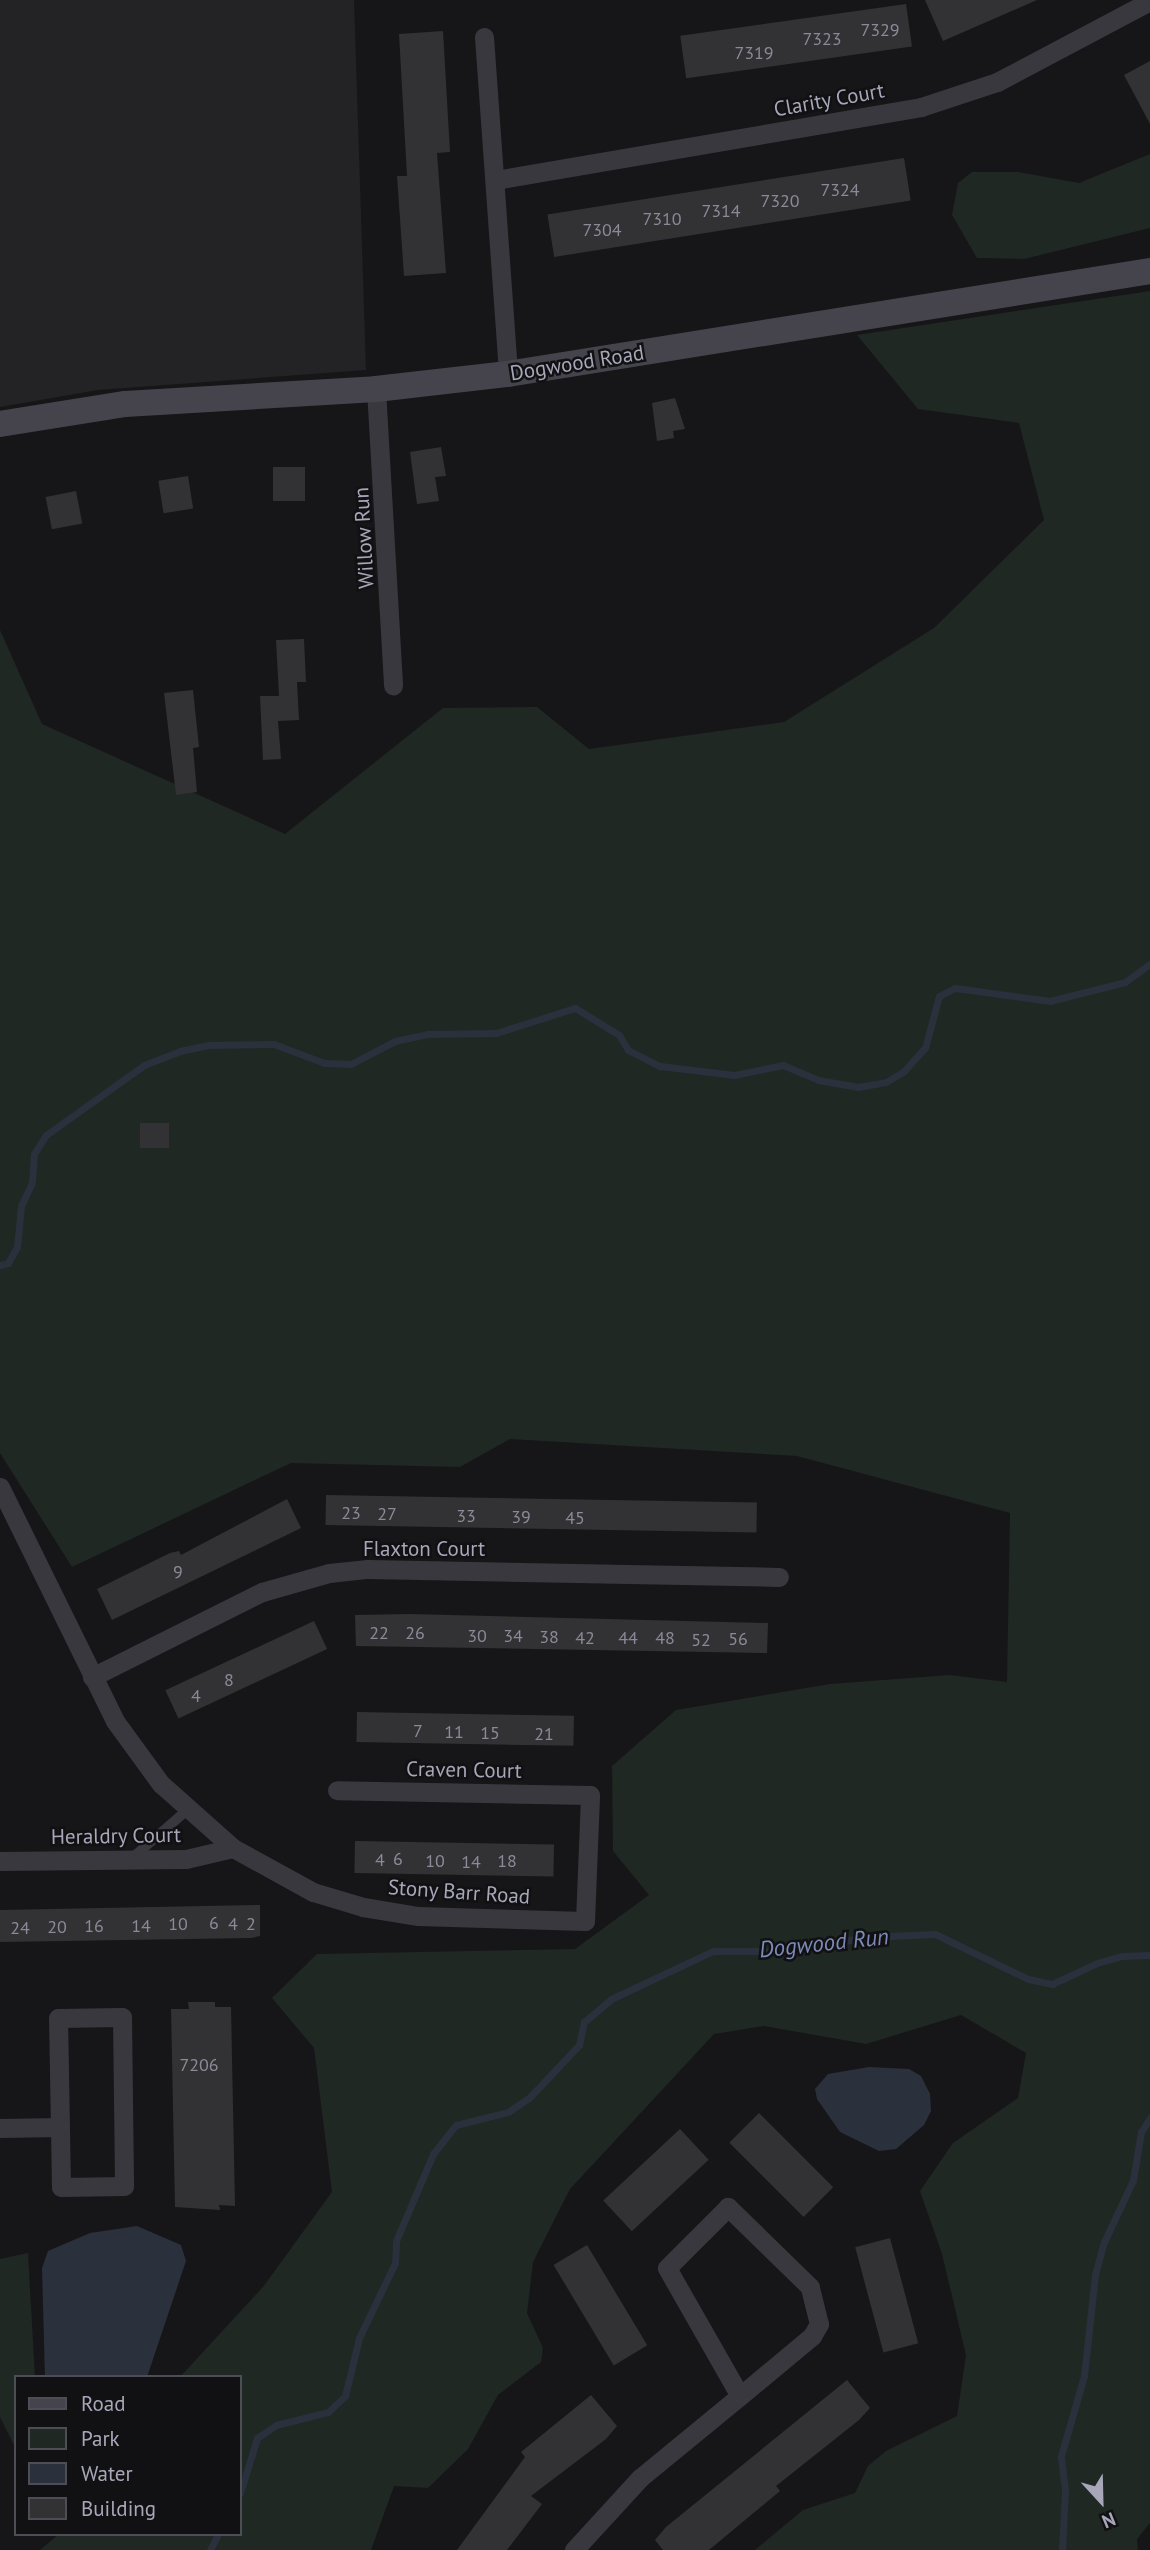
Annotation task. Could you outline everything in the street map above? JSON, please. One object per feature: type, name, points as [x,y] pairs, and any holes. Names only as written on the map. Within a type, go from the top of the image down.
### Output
[{"type":"street","name":"Clarity Court","points":[[495,180],[921,107],[997,82],[1150,1]]},
{"type":"street","points":[[484,37],[508,374]]},
{"type":"street","name":"Dogwood Road","points":[[0,424],[125,404],[376,389],[508,374],[1150,271]]},
{"type":"street","name":"Willow Run","points":[[376,389],[393,686]]},
{"type":"street","name":"Stony Barr Road","points":[[0,1487],[92,1677],[138,1755],[186,1811],[233,1847],[313,1892],[363,1907],[418,1916],[585,1921],[590,1794]]},
{"type":"street","name":"Flaxton Court","points":[[92,1677],[262,1592],[328,1573],[368,1569],[779,1577]]},
{"type":"street","name":"Craven Court","points":[[337,1790],[590,1794]]},
{"type":"street","name":"Heraldry Court","points":[[0,1861],[187,1859],[233,1847]]},
{"type":"street","points":[[122,2017],[124,2186],[61,2187],[60,2127],[58,2018],[122,2017]]},
{"type":"street","points":[[0,2128],[60,2127]]},
{"type":"street","points":[[573,2550],[640,2478],[740,2396],[812,2336],[819,2323],[810,2287],[728,2207],[667,2268],[740,2396]]},
{"type":"lane","points":[[129,1860],[186,1811]]},
{"type":"shaded area","points":[[0,0],[354,0],[366,370],[98,390],[0,407]]},
{"type":"green space","points":[[1150,154],[1150,228],[1024,259],[977,258],[952,215],[958,183],[972,172],[1018,172],[1079,183]]},
{"type":"green space","points":[[1150,291],[1150,2523],[1137,2539],[1138,2550],[755,2550],[803,2510],[855,2493],[868,2466],[886,2451],[957,2416],[966,2355],[942,2254],[920,2191],[953,2143],[1018,2098],[1026,2053],[961,2015],[866,2044],[764,2026],[714,2034],[570,2189],[533,2262],[527,2313],[543,2348],[541,2362],[498,2395],[468,2449],[428,2488],[394,2486],[371,2550],[40,2550],[57,2536],[242,2536],[242,2375],[182,2375],[263,2287],[332,2192],[314,2048],[272,1998],[317,1954],[575,1949],[649,1895],[613,1851],[612,1766],[676,1710],[830,1684],[950,1675],[1007,1682],[1010,1513],[797,1456],[510,1439],[460,1467],[291,1463],[72,1567],[0,1453],[0,630],[42,724],[285,834],[443,708],[537,707],[589,749],[784,722],[934,628],[1044,520],[1019,423],[918,409],[857,335]]},
{"type":"green space","points":[[28,2253],[35,2375],[14,2375],[14,2445],[0,2417],[0,2259]]},
{"type":"water","points":[[869,2067],[909,2069],[921,2076],[930,2094],[931,2111],[924,2125],[896,2149],[879,2151],[840,2132],[817,2099],[815,2089],[828,2074]]},
{"type":"water","points":[[137,2226],[181,2245],[186,2261],[148,2375],[45,2375],[42,2268],[48,2251],[90,2233]]},
{"type":"building","points":[[925,0],[1037,0],[943,41]]},
{"type":"building","points":[[906,4],[912,47],[686,78],[680,36]]},
{"type":"building","points":[[443,31],[450,152],[437,153],[446,273],[404,276],[397,176],[407,176],[399,34]]},
{"type":"building","points":[[1150,61],[1150,124],[1124,75]]},
{"type":"building","points":[[904,158],[911,200],[554,257],[547,214]]},
{"type":"building","points":[[675,398],[685,429],[673,431],[674,438],[657,441],[652,403]]},
{"type":"building","points":[[441,447],[446,476],[435,477],[439,501],[417,504],[410,452]]},
{"type":"building","points":[[273,467],[305,467],[305,501],[273,501]]},
{"type":"building","points":[[188,476],[193,509],[164,513],[158,481]]},
{"type":"building","points":[[76,491],[82,523],[52,529],[46,497]]},
{"type":"building","points":[[304,639],[306,682],[297,682],[299,720],[278,721],[281,759],[263,760],[260,696],[279,696],[276,640]]},
{"type":"building","points":[[193,690],[199,747],[193,748],[197,792],[176,795],[164,693]]},
{"type":"building","points":[[140,1123],[169,1123],[169,1148],[140,1148]]},
{"type":"building","points":[[326,1495],[757,1503],[756,1533],[325,1525]]},
{"type":"building","points":[[287,1499],[301,1528],[112,1620],[97,1589],[170,1553],[179,1551],[181,1555]]},
{"type":"building","points":[[355,1615],[768,1623],[767,1653],[356,1646]]},
{"type":"building","points":[[314,1621],[327,1649],[178,1718],[165,1690]]},
{"type":"building","points":[[357,1712],[574,1716],[573,1746],[356,1742]]},
{"type":"building","points":[[355,1841],[554,1844],[553,1876],[354,1873]]},
{"type":"building","points":[[260,1905],[260,1936],[251,1938],[0,1942],[0,1910]]},
{"type":"building","points":[[188,2002],[215,2002],[215,2007],[231,2007],[235,2206],[219,2205],[220,2210],[175,2207],[171,2009],[189,2009]]},
{"type":"building","points":[[759,2113],[833,2187],[804,2217],[729,2143]]},
{"type":"building","points":[[680,2129],[709,2160],[632,2231],[603,2201]]},
{"type":"building","points":[[890,2238],[918,2343],[883,2353],[855,2247]]},
{"type":"building","points":[[587,2245],[647,2345],[614,2365],[554,2265]]},
{"type":"building","points":[[847,2380],[870,2408],[859,2420],[776,2486],[780,2491],[709,2550],[663,2550],[655,2540],[666,2527]]},
{"type":"building","points":[[591,2395],[617,2426],[606,2439],[531,2496],[542,2504],[507,2550],[457,2550],[525,2457],[521,2452]]},
{"type":"waterway","points":[[0,1265],[8,1263],[17,1247],[21,1206],[32,1182],[34,1154],[46,1135],[144,1065],[180,1051],[209,1045],[274,1044],[324,1063],[351,1064],[395,1041],[427,1034],[496,1033],[575,1008],[619,1035],[628,1050],[660,1066],[734,1075],[783,1065],[818,1080],[858,1087],[886,1082],[904,1071],[925,1048],[939,996],[955,988],[1050,1001],[1125,982],[1150,964]]},
{"type":"waterway","name":"Dogwood Run","points":[[242,2487],[257,2438],[276,2425],[328,2412],[345,2396],[359,2338],[395,2263],[396,2241],[433,2154],[456,2125],[508,2112],[529,2098],[579,2045],[584,2022],[611,1999],[713,1951],[793,1951],[866,1937],[935,1934],[1028,1979],[1052,1984],[1097,1963],[1122,1956],[1150,1955]]},
{"type":"waterway","points":[[1062,2550],[1065,2490],[1061,2456],[1084,2376],[1095,2275],[1104,2242],[1133,2180],[1141,2132],[1150,2118]]},
{"type":"waterway","name":"Dogwood Run","points":[[210,2550],[217,2536]]}]
